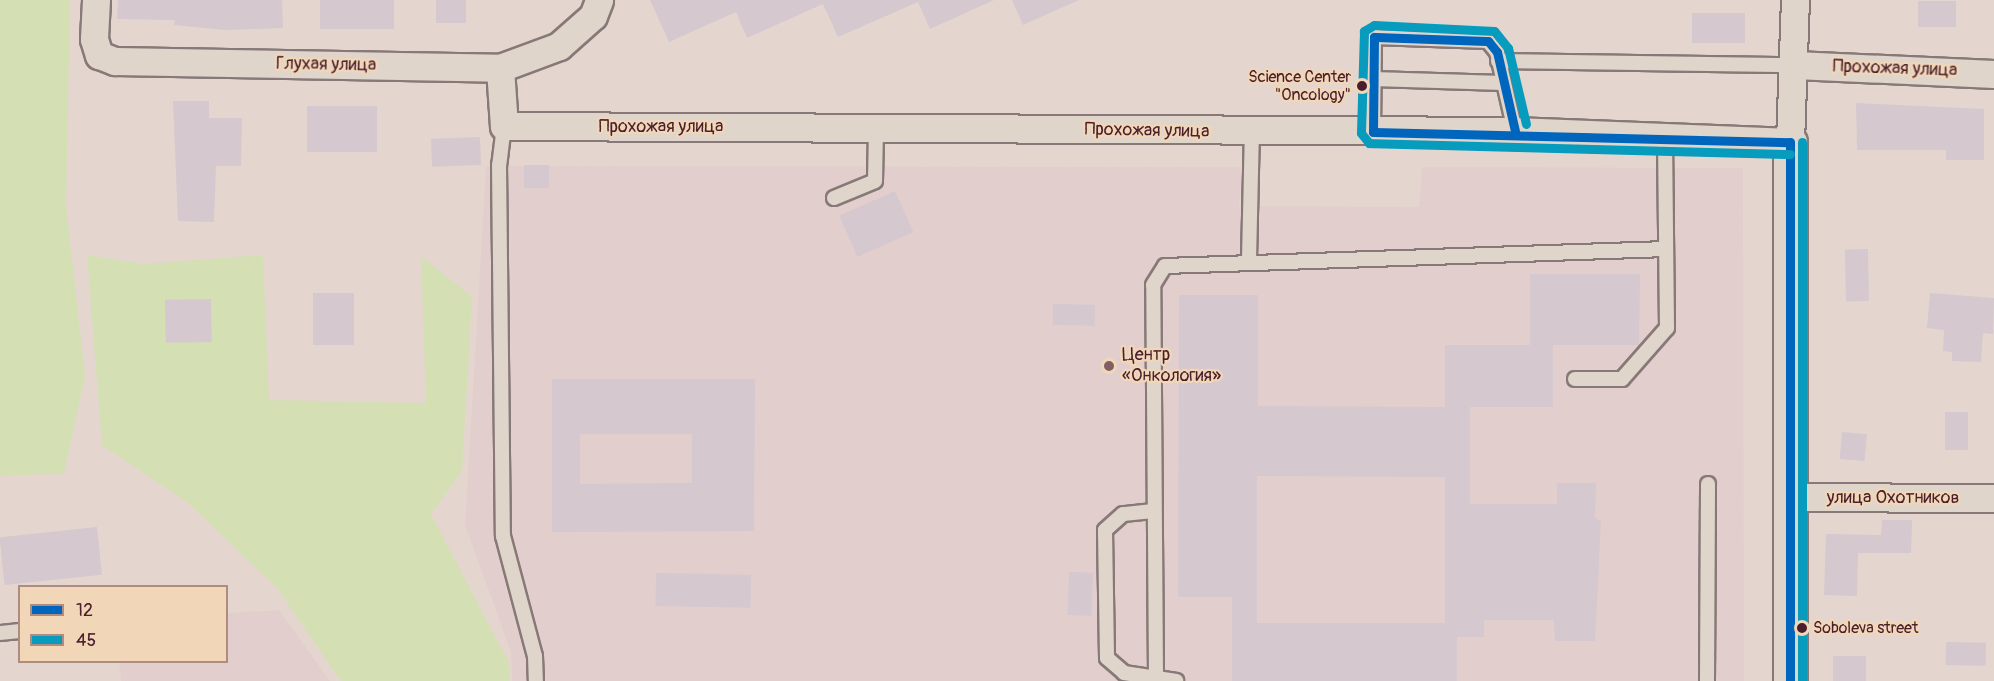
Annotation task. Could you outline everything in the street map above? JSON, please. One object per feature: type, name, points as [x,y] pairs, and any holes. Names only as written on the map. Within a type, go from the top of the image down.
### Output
[{"type":"street","name":"Глухая улица","points":[[96,0],[94,39],[99,55],[115,60],[500,68],[559,46],[596,8]]},
{"type":"street","points":[[1790,681],[1792,497],[1790,142],[1795,65],[1795,0]]},
{"type":"street","name":"Прохожая улица","points":[[1795,65],[1994,74]]},
{"type":"street","points":[[500,68],[504,126]]},
{"type":"street","name":"Прохожая улица","points":[[504,126],[1252,132],[1515,131],[1790,142]]},
{"type":"street","name":"улица Охотников","points":[[1792,497],[1994,498]]},
{"type":"lane","points":[[1373,132],[1374,37],[1488,41],[1498,60],[1515,131]]},
{"type":"lane","points":[[1498,60],[1795,65]]},
{"type":"lane","points":[[1372,79],[1503,83]]},
{"type":"lane","points":[[504,126],[499,165],[503,536],[535,656],[536,681]]},
{"type":"lane","points":[[834,198],[874,181],[876,129]]},
{"type":"lane","points":[[1249,260],[1252,132]]},
{"type":"lane","points":[[1575,379],[1622,379],[1667,328],[1665,137]]},
{"type":"lane","points":[[1156,677],[1153,285],[1165,266],[1249,260],[1666,249]]},
{"type":"lane","points":[[1707,681],[1708,484]]},
{"type":"lane","points":[[1153,511],[1123,514],[1105,530],[1107,658],[1124,673],[1176,681]]},
{"type":"lane","points":[[0,633],[18,631]]},
{"type":"shaded area","name":"Центр «Онкология»","points":[[486,166],[1242,167],[1239,206],[1419,207],[1422,167],[1743,168],[1744,681],[512,681],[511,652],[465,525]]},
{"type":"shaded area","points":[[279,610],[330,681],[121,681],[119,663],[228,663],[228,613]]},
{"type":"green space","points":[[0,0],[70,0],[66,205],[85,376],[64,473],[0,476]]},
{"type":"green space","points":[[87,255],[145,264],[263,255],[269,400],[426,403],[421,256],[472,297],[462,471],[431,514],[509,663],[510,681],[341,681],[277,588],[188,503],[102,445]]},
{"type":"building","points":[[118,0],[282,0],[283,28],[225,30],[174,25],[175,20],[117,19]]},
{"type":"building","points":[[320,0],[394,0],[394,29],[320,29]]},
{"type":"building","points":[[436,0],[466,0],[466,23],[436,23]]},
{"type":"building","points":[[650,0],[994,0],[930,29],[918,2],[838,37],[823,4],[747,38],[736,12],[669,42]]},
{"type":"building","points":[[1012,0],[1079,0],[1023,25]]},
{"type":"building","points":[[1918,1],[1956,1],[1956,27],[1918,27]]},
{"type":"building","points":[[1692,13],[1745,13],[1745,43],[1692,43]]},
{"type":"building","points":[[173,101],[209,101],[209,118],[242,118],[241,166],[216,166],[214,222],[178,221]]},
{"type":"building","points":[[1856,103],[1984,109],[1984,160],[1946,160],[1946,150],[1857,150]]},
{"type":"building","points":[[307,106],[377,106],[377,152],[307,152]]},
{"type":"building","points":[[480,137],[481,165],[432,167],[431,139]]},
{"type":"building","points":[[524,165],[549,165],[549,188],[524,188]]},
{"type":"building","points":[[895,191],[913,232],[858,257],[839,216]]},
{"type":"building","points":[[1845,249],[1868,249],[1869,301],[1846,301]]},
{"type":"building","points":[[1530,274],[1640,274],[1639,345],[1553,345],[1553,407],[1470,407],[1470,504],[1557,504],[1557,483],[1596,483],[1595,517],[1601,522],[1595,641],[1555,641],[1554,620],[1484,620],[1484,637],[1457,637],[1457,681],[1232,681],[1232,597],[1178,597],[1179,295],[1258,295],[1258,406],[1445,407],[1445,345],[1530,345]],"holes":[[[1257,476],[1445,477],[1445,623],[1257,623]]]},
{"type":"building","points":[[313,293],[354,293],[354,345],[313,345]]},
{"type":"building","points":[[1930,293],[1994,298],[1993,334],[1983,333],[1981,362],[1952,361],[1952,352],[1943,351],[1944,330],[1927,328]]},
{"type":"building","points":[[211,299],[212,342],[166,343],[165,300]]},
{"type":"building","points":[[1053,304],[1095,305],[1095,326],[1053,325]]},
{"type":"building","points":[[552,379],[755,379],[754,531],[552,532]],"holes":[[[580,434],[692,434],[692,483],[580,484]]]},
{"type":"building","points":[[1945,412],[1968,412],[1968,450],[1945,450]]},
{"type":"building","points":[[1842,432],[1867,434],[1865,461],[1840,459]]},
{"type":"building","points":[[1882,520],[1912,520],[1911,553],[1858,553],[1857,596],[1824,595],[1826,534],[1881,535]]},
{"type":"building","points":[[97,527],[102,575],[5,585],[0,537]]},
{"type":"building","points":[[1069,572],[1093,573],[1091,616],[1067,615]]},
{"type":"building","points":[[656,573],[751,575],[750,608],[655,606]]},
{"type":"building","points":[[1946,642],[1986,643],[1986,666],[1946,665]]},
{"type":"building","points":[[1833,656],[1866,656],[1866,681],[1833,681]]},
{"type":"transit line","name":"45","points":[[1526,124],[1508,48],[1494,31],[1374,25],[1364,31],[1361,133],[1369,143],[1790,154]]},
{"type":"transit line","name":"12","points":[[1515,131],[1497,52],[1488,41],[1374,37],[1373,132],[1790,142]]},
{"type":"transit line","name":"12","points":[[1790,142],[1790,681]]},
{"type":"transit line","name":"45","points":[[1802,142],[1802,681]]},
{"type":"place","name":"Science Center \"Oncology\"","points":[[1362,86]]},
{"type":"place","name":"Центр «Онкология»","points":[[1109,366]]},
{"type":"place","name":"Soboleva street","points":[[1802,628]]}]
